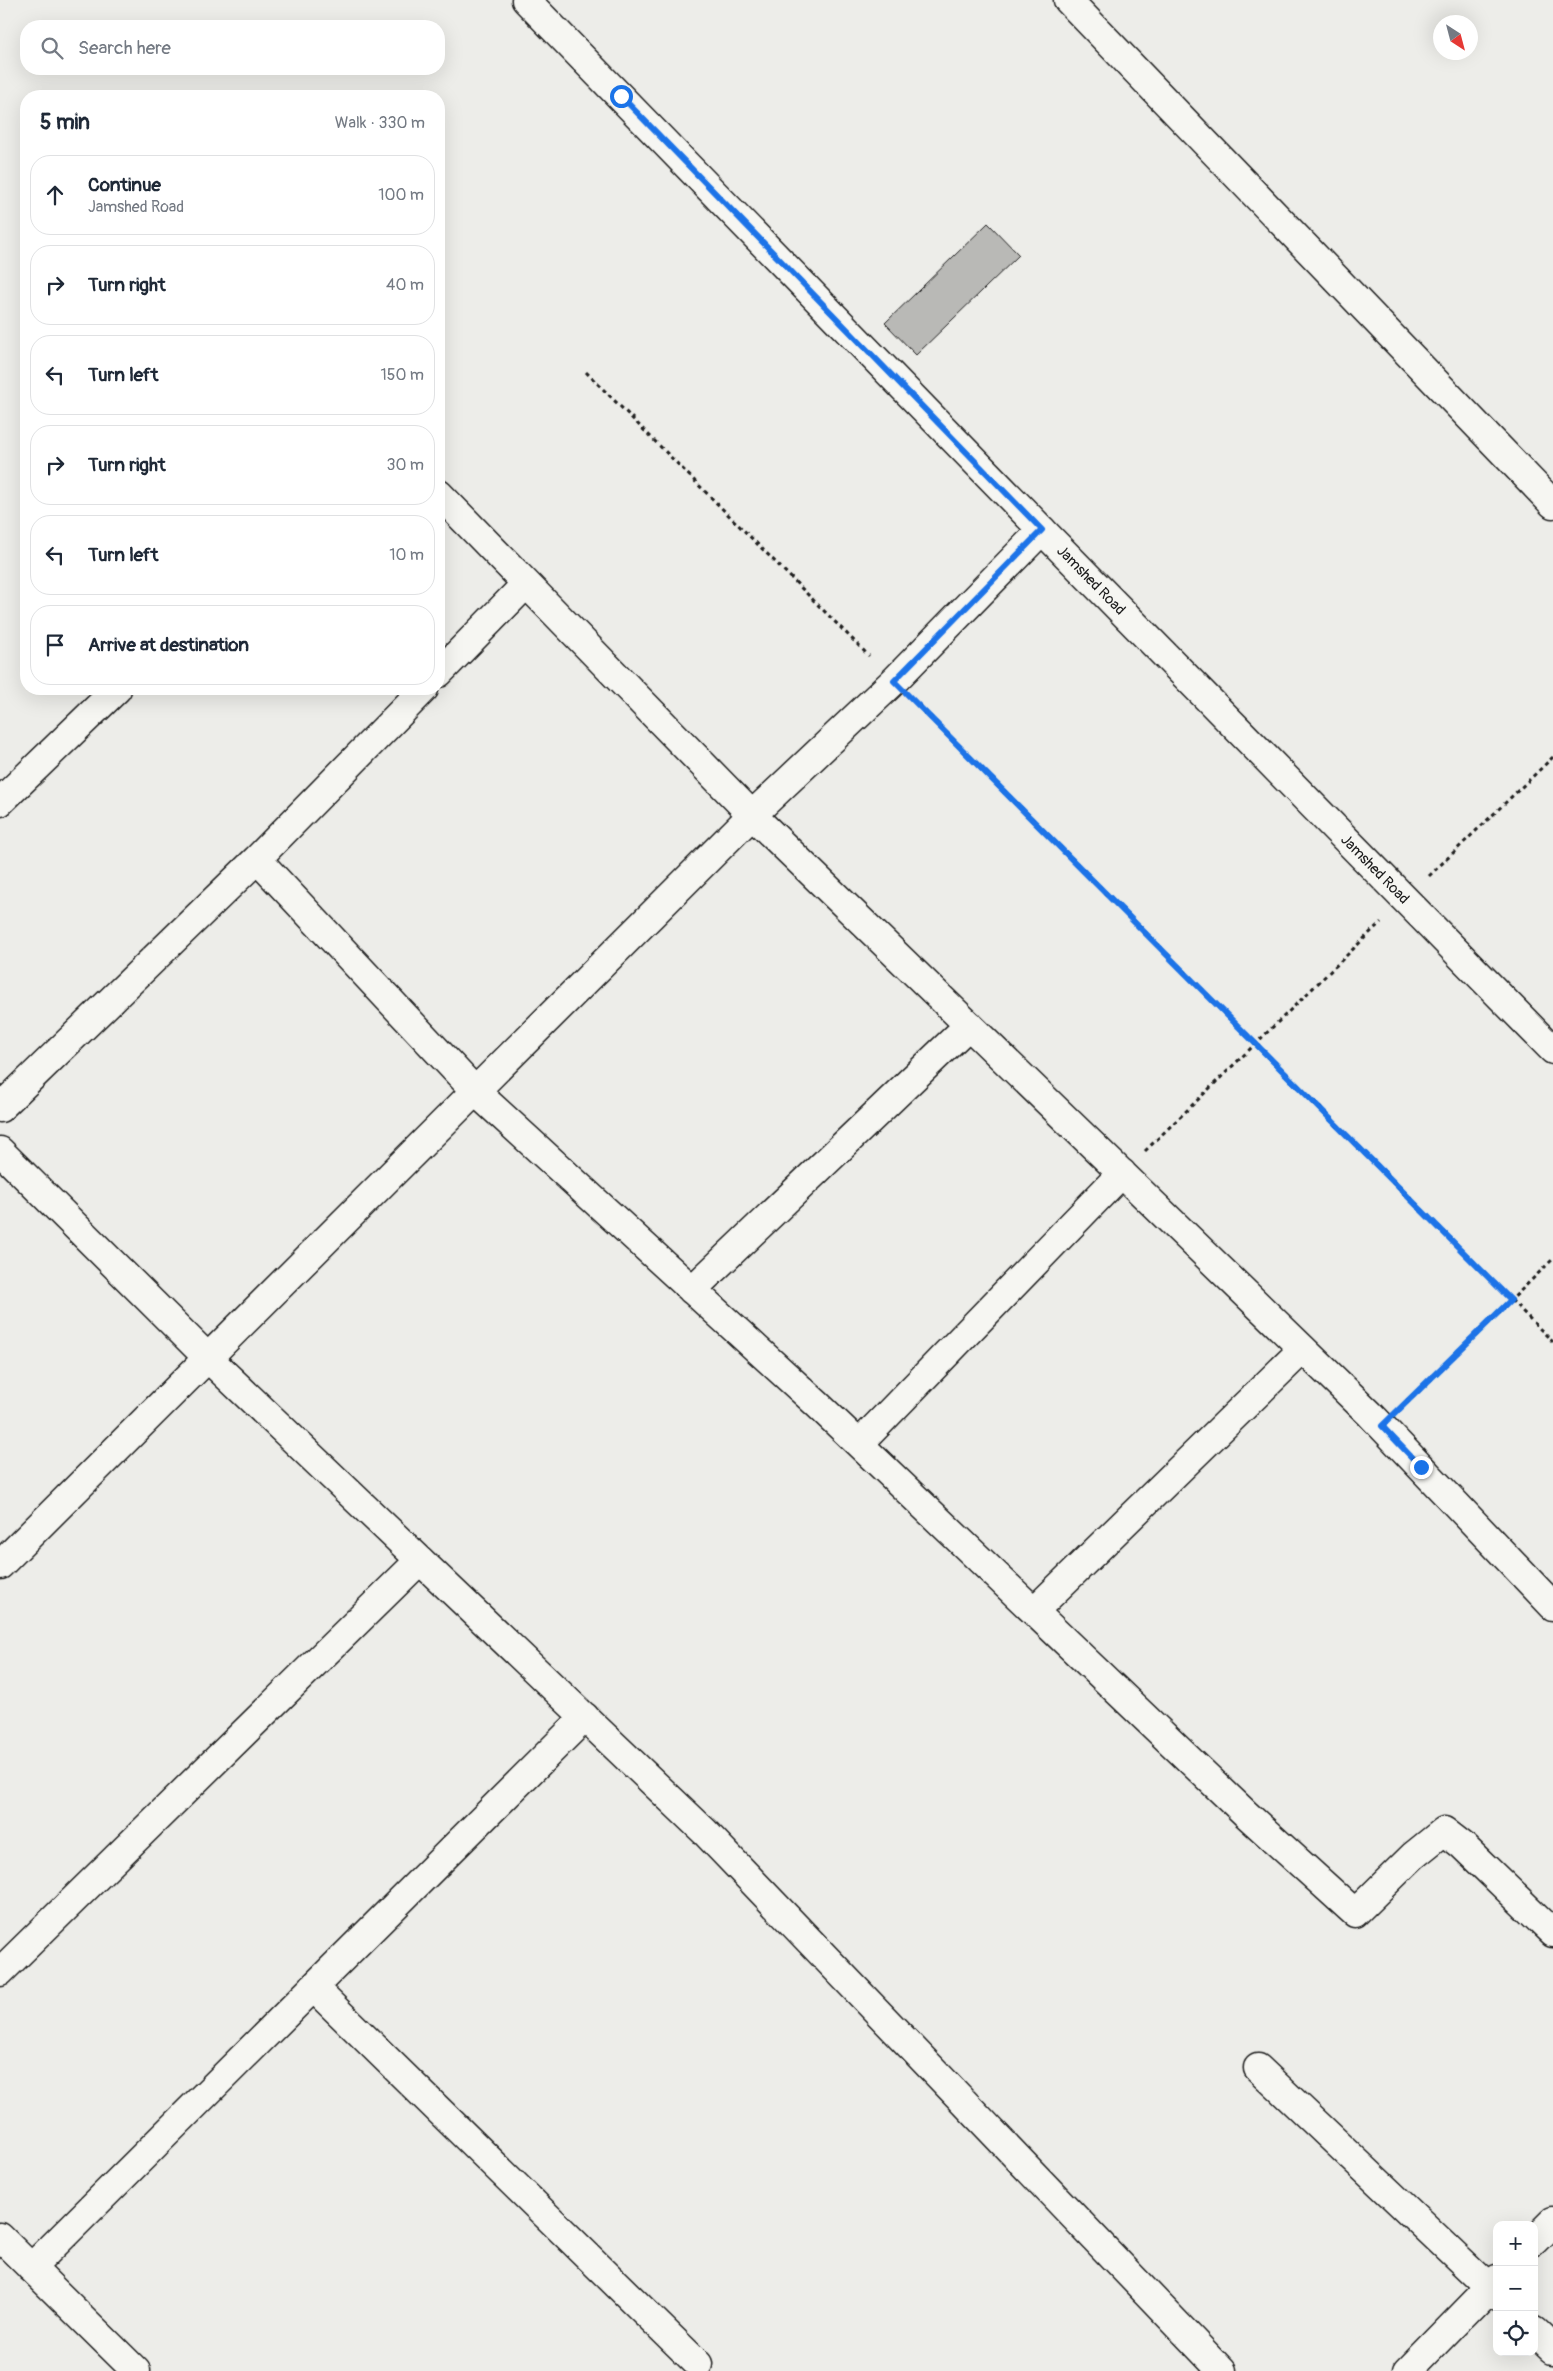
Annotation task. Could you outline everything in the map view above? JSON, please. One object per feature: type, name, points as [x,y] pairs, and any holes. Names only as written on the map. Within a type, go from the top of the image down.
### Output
[{"type":"street","name":"Jamshed Road","points":[[526,0],[1042,530],[1553,1050]]},
{"type":"street","points":[[1068,0],[1553,504]]},
{"type":"street","points":[[445,500],[752,815],[1382,1426],[1553,1606]]},
{"type":"street","points":[[0,1565],[752,815],[894,681],[1042,530]]},
{"type":"street","points":[[445,667],[526,584]]},
{"type":"street","points":[[0,802],[111,695]]},
{"type":"street","points":[[0,1108],[257,859],[418,695]]},
{"type":"street","points":[[257,859],[476,1092],[859,1444],[1246,1814],[1355,1913],[1413,1856],[1444,1831],[1462,1845],[1553,1933]]},
{"type":"street","points":[[692,1290],[969,1025]]},
{"type":"street","points":[[0,1152],[208,1358],[706,1832],[1222,2371]]},
{"type":"street","points":[[859,1444],[1122,1173]]},
{"type":"street","points":[[1034,1611],[1303,1349]]},
{"type":"street","points":[[0,1972],[420,1560]]},
{"type":"street","points":[[31,2268],[585,1716]]},
{"type":"street","points":[[313,1987],[698,2364]]},
{"type":"street","points":[[1258,2068],[1493,2286]]},
{"type":"street","points":[[1538,2237],[1553,2222]]},
{"type":"street","points":[[0,2237],[136,2371]]},
{"type":"street","points":[[1408,2371],[1493,2288]]},
{"type":"street","points":[[1538,2335],[1553,2349]]},
{"type":"path","points":[[586,372],[1553,1342]]},
{"type":"path","points":[[1122,1173],[1553,757]]},
{"type":"path","points":[[1382,1426],[1553,1259]]},
{"type":"building","points":[[988,223],[1019,255],[916,355],[885,323]]},
{"type":"route","points":[[621,96],[1042,530],[894,681],[1511,1300],[1382,1426],[1421,1467]]}]
